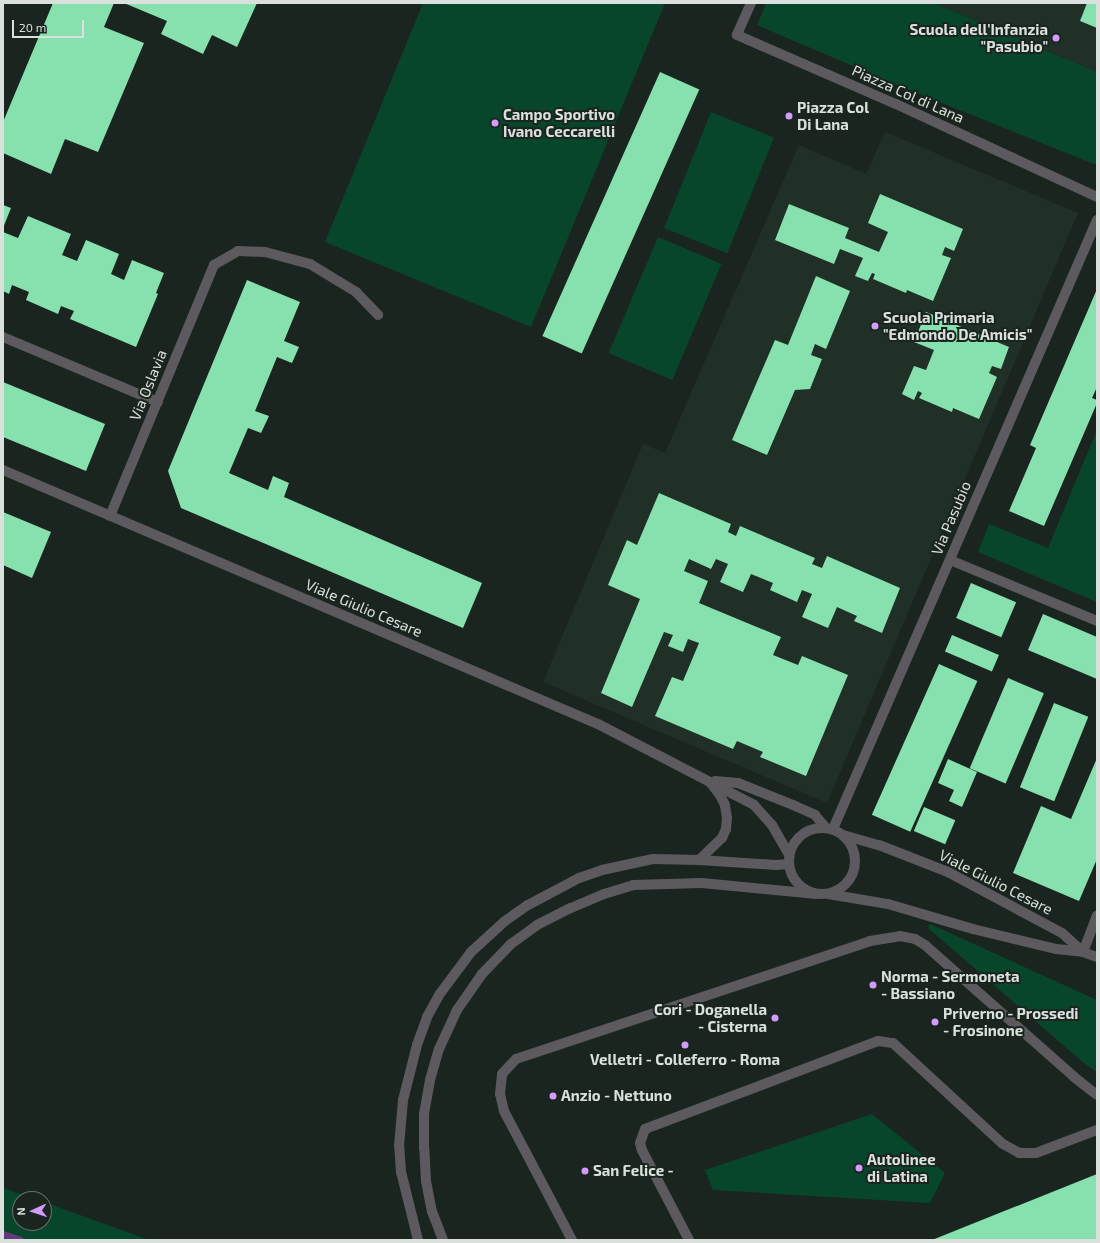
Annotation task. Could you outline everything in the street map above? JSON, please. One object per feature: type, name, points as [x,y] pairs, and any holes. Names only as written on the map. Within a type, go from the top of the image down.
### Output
[{"type":"street","name":"Piazza Col di Lana","points":[[751,3],[737,35],[896,104],[1097,197]]},
{"type":"street","name":"Via Pasubio","points":[[829,828],[950,560],[1097,220]]},
{"type":"street","name":"Via Oslavia","points":[[110,516],[214,265],[238,252],[265,252],[310,264],[356,292],[378,315]]},
{"type":"street","points":[[3,337],[158,402]]},
{"type":"street","name":"Viale Giulio Cesare","points":[[3,470],[598,724],[709,780],[754,805],[772,825],[789,860]]},
{"type":"street","points":[[950,560],[1097,621]]},
{"type":"street","points":[[699,860],[722,838],[726,829],[727,818],[725,805],[709,780]]},
{"type":"street","name":"Viale Giulio Cesare","points":[[709,780],[738,783],[815,815],[829,828]]},
{"type":"street","points":[[443,1240],[432,1212],[426,1181],[424,1114],[430,1080],[439,1049],[457,1010],[482,974],[512,944],[537,926],[571,908],[604,894],[633,885],[702,883],[816,894],[828,894],[847,884],[856,864],[855,853],[850,843],[843,835],[829,828],[814,828],[805,832],[791,847],[789,860],[792,874],[798,883],[806,890],[816,894]]},
{"type":"street","name":"Viale Giulio Cesare","points":[[843,835],[879,845],[948,872],[1062,933],[1083,952]]},
{"type":"street","points":[[418,1240],[401,1172],[399,1146],[403,1100],[416,1045],[427,1016],[454,973],[471,952],[505,921],[528,905],[579,878],[628,863],[653,859],[699,860],[748,864],[789,860]]},
{"type":"street","name":"Viale Giulio Cesare","points":[[828,894],[888,904],[973,929],[1056,949],[1083,952],[1097,957]]},
{"type":"street","points":[[1083,952],[1097,916]]},
{"type":"street","points":[[572,1240],[504,1111],[500,1094],[502,1074],[516,1059],[870,941],[900,936],[915,939],[925,945],[1074,1077],[1097,1095]]},
{"type":"street","points":[[689,1240],[642,1150],[640,1143],[645,1130],[878,1041],[893,1043],[1003,1144],[1019,1153],[1036,1153],[1097,1130]]},
{"type":"shaded area","name":"Scuola dell'Infanzia \"Pasubio\"","points":[[934,3],[1097,3],[1097,72]]},
{"type":"shaded area","points":[[885,132],[1078,213],[827,803],[543,682],[643,444],[665,453],[799,145],[866,174]]},
{"type":"green space","name":"Campo Sportivo Ivano Ceccarelli","points":[[423,3],[665,3],[531,327],[325,242]]},
{"type":"green space","points":[[766,3],[934,3],[1097,72],[1097,163],[1094,164],[902,87],[757,25]]},
{"type":"green space","points":[[711,112],[774,137],[727,253],[664,228]]},
{"type":"green space","points":[[658,237],[722,264],[672,380],[609,353]]},
{"type":"green space","points":[[1097,430],[1097,602],[978,552],[989,524],[1048,548]]},
{"type":"green space","points":[[930,924],[1097,1000],[1097,1072],[1085,1064],[928,928]]},
{"type":"green space","points":[[872,1114],[945,1173],[930,1203],[713,1190],[705,1170]]},
{"type":"green space","points":[[3,1188],[12,1191],[12,1231],[52,1231],[52,1205],[149,1240],[3,1240]]},
{"type":"building","points":[[53,3],[114,3],[104,27],[144,43],[98,152],[65,139],[51,174],[3,153],[3,122]]},
{"type":"building","points":[[124,3],[257,3],[237,47],[212,35],[203,54],[161,34],[167,21]]},
{"type":"building","points":[[1087,3],[1097,3],[1097,28],[1080,21]]},
{"type":"building","points":[[660,72],[699,89],[582,354],[542,336]]},
{"type":"building","points":[[880,194],[963,229],[954,251],[945,247],[942,255],[951,258],[933,301],[907,290],[906,293],[873,279],[875,274],[872,273],[868,281],[855,276],[863,258],[840,249],[834,264],[775,240],[789,204],[849,228],[845,238],[879,252],[888,232],[868,223]]},
{"type":"building","points":[[3,205],[11,208],[3,228]]},
{"type":"building","points":[[28,216],[71,234],[62,255],[77,261],[86,240],[119,254],[111,274],[124,280],[132,260],[164,273],[156,293],[158,294],[136,347],[70,319],[74,311],[61,306],[58,314],[26,300],[29,292],[12,285],[9,294],[3,291],[3,232],[18,238]]},
{"type":"building","points":[[816,276],[850,291],[826,349],[815,344],[811,355],[822,359],[810,389],[795,390],[767,455],[732,440],[775,340],[788,345]]},
{"type":"building","points":[[247,280],[300,302],[284,341],[299,347],[292,363],[277,357],[255,411],[269,416],[261,433],[248,428],[229,473],[268,490],[273,476],[289,483],[284,497],[482,583],[463,628],[181,508],[168,471]]},
{"type":"building","points":[[1097,289],[1097,387],[1092,398],[1097,400],[1097,403],[1044,526],[1009,511],[1036,448],[1030,445]]},
{"type":"building","points":[[926,312],[1009,347],[1001,369],[992,366],[989,373],[997,377],[979,419],[953,408],[952,412],[919,398],[922,393],[918,391],[914,400],[902,394],[914,366],[926,370],[934,350],[914,342]]},
{"type":"building","points":[[3,382],[105,424],[86,471],[3,437]]},
{"type":"building","points":[[659,493],[731,524],[728,532],[736,536],[740,526],[815,558],[812,564],[822,568],[827,556],[900,588],[882,633],[854,621],[857,616],[837,607],[828,628],[802,617],[812,594],[802,590],[797,602],[770,590],[773,583],[751,574],[743,592],[720,582],[728,564],[716,559],[711,569],[689,559],[684,571],[708,581],[699,603],[781,637],[773,655],[798,665],[802,656],[848,675],[806,776],[760,757],[763,752],[737,741],[733,749],[655,716],[672,677],[683,681],[699,643],[688,639],[683,652],[668,646],[673,635],[664,632],[632,707],[601,693],[640,599],[608,585],[627,540],[637,545]]},
{"type":"building","points":[[3,512],[51,532],[32,578],[3,565]]},
{"type":"building","points":[[971,583],[1016,602],[1001,637],[956,618]]},
{"type":"building","points":[[1043,614],[1097,637],[1097,679],[1028,650]]},
{"type":"building","points":[[952,635],[999,655],[992,671],[945,652]]},
{"type":"building","points":[[939,664],[977,681],[910,832],[872,815]]},
{"type":"building","points":[[1008,678],[1044,693],[1006,783],[970,768]]},
{"type":"building","points":[[1054,703],[1088,717],[1054,801],[1020,787]]},
{"type":"building","points":[[1097,758],[1097,859],[1079,901],[1013,873],[1041,806],[1071,819]]},
{"type":"building","points":[[948,759],[977,772],[962,807],[949,801],[954,790],[938,783]]},
{"type":"building","points":[[924,807],[955,820],[945,844],[914,831]]},
{"type":"building","points":[[1097,1174],[1097,1240],[932,1240]]},
{"type":"waterway","points":[[3,1234],[20,1240]]},
{"type":"place","name":"Scuola dell'Infanzia \"Pasubio\"","points":[[1056,38]]},
{"type":"place","name":"Piazza Col Di Lana","points":[[789,116]]},
{"type":"place","name":"Campo Sportivo Ivano Ceccarelli","points":[[495,123]]},
{"type":"place","name":"Scuola Primaria \"Edmondo De Amicis\"","points":[[875,326]]},
{"type":"place","name":"Norma - Sermoneta - Bassiano","points":[[873,985]]},
{"type":"place","name":"Cori - Doganella - Cisterna","points":[[775,1018]]},
{"type":"place","name":"Priverno - Prossedi - Frosinone","points":[[935,1022]]},
{"type":"place","name":"Velletri - Colleferro - Roma","points":[[685,1045]]},
{"type":"place","name":"Anzio - Nettuno","points":[[553,1096]]},
{"type":"place","name":"Autolinee di Latina","points":[[859,1168]]},
{"type":"place","name":"San Felice -","points":[[585,1171]]}]
